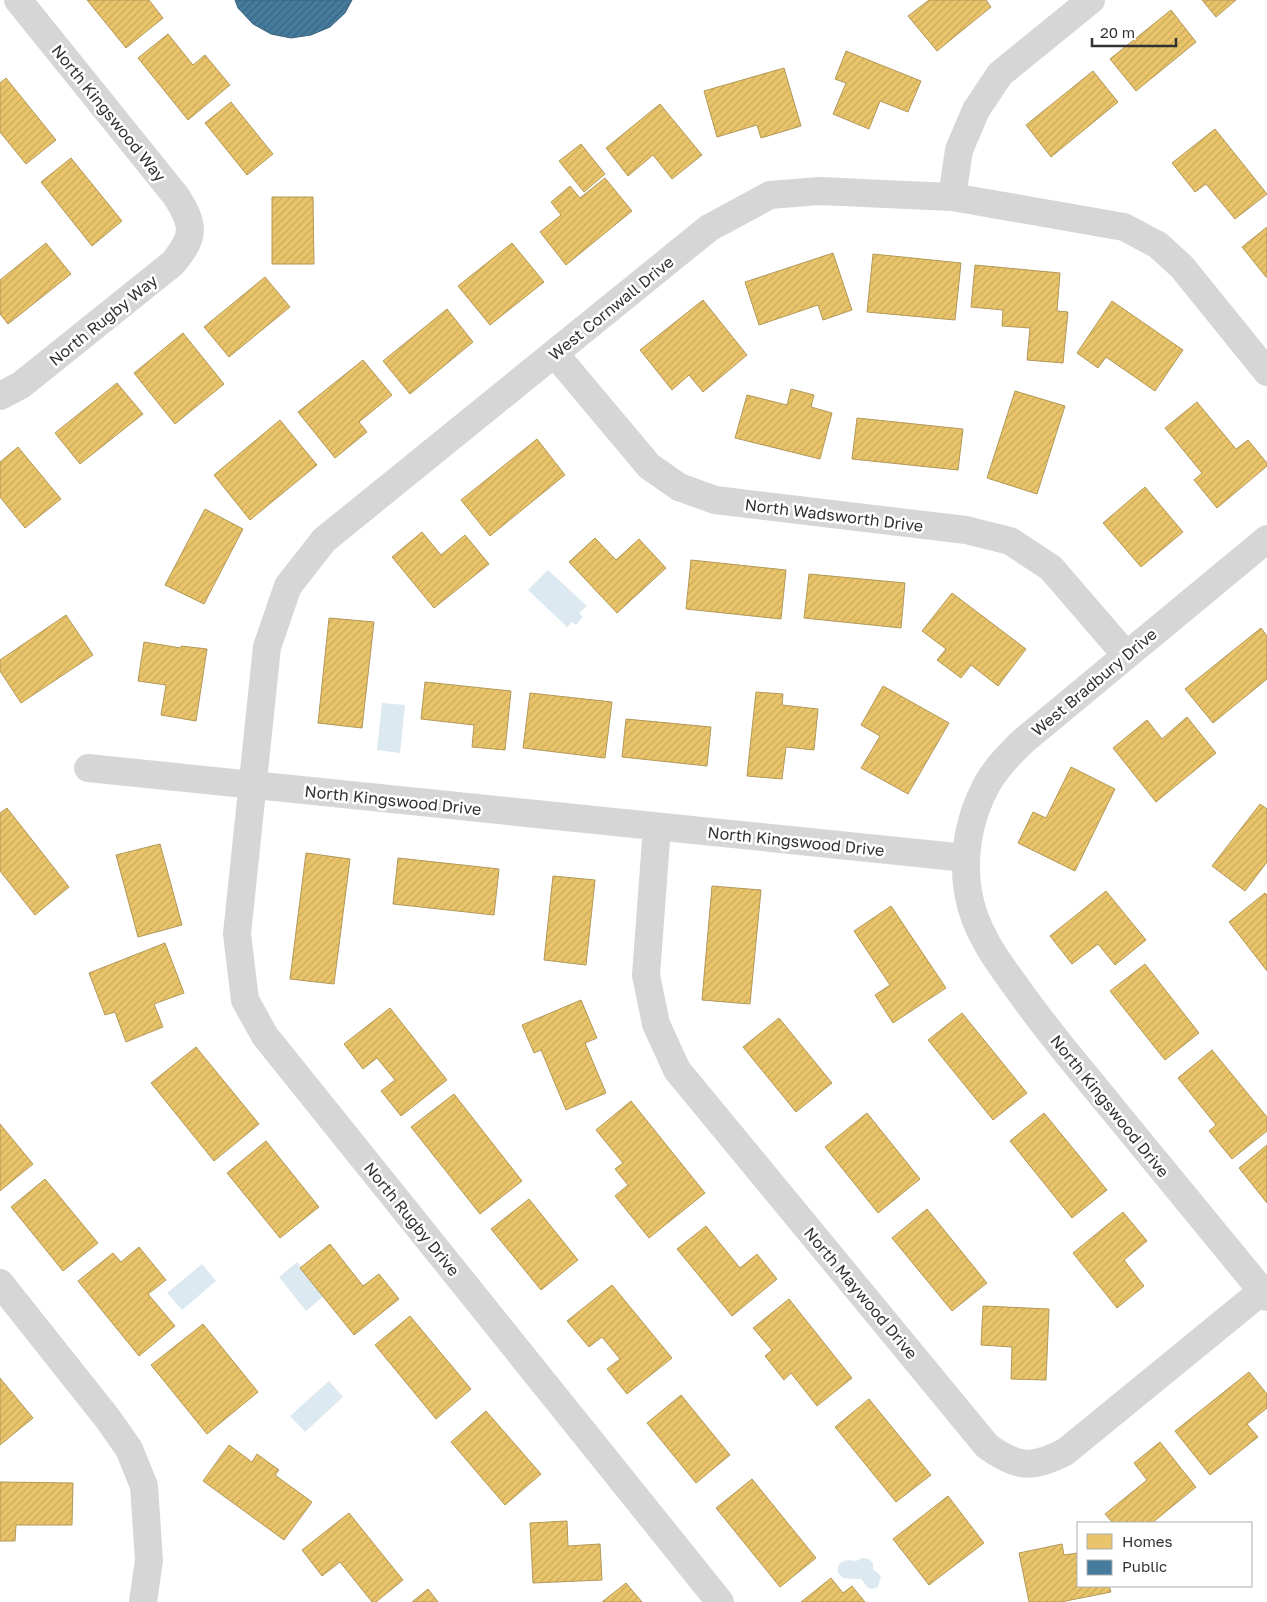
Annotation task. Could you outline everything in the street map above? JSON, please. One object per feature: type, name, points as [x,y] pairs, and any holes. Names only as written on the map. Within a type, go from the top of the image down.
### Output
[{"type":"street","name":"North Kingswood Way","points":[[18,0],[176,196],[187,213],[191,230]]},
{"type":"street","points":[[952,197],[959,150],[976,110],[1000,74],[1091,0]]},
{"type":"street","name":"West Cornwall Drive","points":[[252,785],[267,647],[288,586],[324,540],[709,228],[770,195],[819,190],[952,197],[1124,227],[1158,245],[1182,267],[1267,372]]},
{"type":"street","name":"North Rugby Way","points":[[0,396],[21,385],[173,264],[185,248],[191,230]]},
{"type":"street","name":"North Wadsworth Drive","points":[[555,354],[649,466],[679,487],[715,500],[966,530],[1010,541],[1051,568],[1126,655]]},
{"type":"street","name":"West Bradbury Drive","points":[[966,858],[968,837],[975,811],[987,785],[1003,762],[1022,742],[1267,539]]},
{"type":"street","name":"North Kingswood Drive","points":[[88,768],[966,858],[968,892],[975,920],[984,940],[999,963],[1046,1029],[1265,1294]]},
{"type":"street","name":"North Rugby Drive","points":[[252,785],[237,934],[245,1000],[265,1036],[720,1602]]},
{"type":"street","name":"North Maywood Drive","points":[[657,827],[646,975],[656,1024],[677,1070],[987,1446],[1004,1458],[1023,1464],[1045,1462],[1065,1452],[1265,1294]]},
{"type":"street","points":[[0,1284],[108,1419],[129,1449],[144,1486],[149,1560],[143,1602]]},
{"type":"shaded area","points":[[548,570],[587,606],[579,613],[583,617],[576,625],[572,622],[567,627],[528,590]]},
{"type":"shaded area","points":[[382,703],[405,705],[400,753],[377,750]]},
{"type":"shaded area","points":[[297,1262],[324,1296],[306,1311],[279,1277]]},
{"type":"shaded area","points":[[202,1264],[216,1281],[182,1310],[167,1293]]},
{"type":"shaded area","points":[[329,1381],[343,1397],[305,1432],[290,1416]]},
{"type":"shaded area","points":[[862,1558],[869,1559],[873,1563],[873,1569],[881,1576],[878,1587],[868,1588],[861,1579],[844,1578],[839,1573],[838,1566],[843,1561],[856,1561]]},
{"type":"building: Homes","points":[[87,0],[149,0],[163,18],[126,48]]},
{"type":"building: Homes","points":[[929,0],[986,0],[991,7],[937,51],[908,16]]},
{"type":"building: Homes","points":[[1202,0],[1236,0],[1216,17]]},
{"type":"building: Homes","points":[[1171,10],[1196,42],[1136,91],[1110,59]]},
{"type":"building: Homes","points":[[168,34],[193,65],[205,55],[230,85],[188,120],[138,58]]},
{"type":"building: Homes","points":[[846,51],[921,81],[908,112],[880,101],[869,129],[833,114],[846,83],[835,79]]},
{"type":"building: Homes","points":[[784,68],[801,126],[761,138],[757,125],[717,137],[704,91]]},
{"type":"building: Homes","points":[[1093,71],[1118,102],[1051,157],[1026,125]]},
{"type":"building: Homes","points":[[6,78],[56,140],[26,164],[0,132],[0,83]]},
{"type":"building: Homes","points":[[231,102],[273,154],[247,175],[205,123]]},
{"type":"building: Homes","points":[[660,104],[702,155],[672,179],[653,155],[628,176],[606,148]]},
{"type":"building: Homes","points":[[1215,129],[1267,194],[1235,219],[1206,184],[1195,192],[1172,163]]},
{"type":"building: Homes","points":[[581,144],[605,174],[584,192],[559,161]]},
{"type":"building: Homes","points":[[71,158],[122,221],[92,246],[41,182]]},
{"type":"building: Homes","points":[[605,178],[632,211],[566,265],[540,232],[561,215],[551,202],[570,186],[580,198]]},
{"type":"building: Homes","points":[[272,197],[313,197],[314,264],[272,264]]},
{"type":"building: Homes","points":[[1267,227],[1267,277],[1266,277],[1242,247]]},
{"type":"building: Homes","points":[[46,243],[71,274],[8,324],[0,314],[0,280]]},
{"type":"building: Homes","points":[[512,243],[544,282],[490,325],[458,286]]},
{"type":"building: Homes","points":[[833,253],[852,310],[823,320],[818,305],[759,325],[745,282]]},
{"type":"building: Homes","points":[[873,254],[961,263],[955,320],[867,312]]},
{"type":"building: Homes","points":[[975,265],[1060,273],[1057,311],[1068,312],[1063,363],[1027,360],[1030,328],[1002,326],[1003,310],[971,307]]},
{"type":"building: Homes","points":[[265,277],[290,307],[229,357],[204,327]]},
{"type":"building: Homes","points":[[703,300],[747,355],[703,392],[689,375],[672,390],[640,350]]},
{"type":"building: Homes","points":[[1112,301],[1183,350],[1155,391],[1106,357],[1098,368],[1077,353]]},
{"type":"building: Homes","points":[[447,309],[473,342],[410,394],[383,361]]},
{"type":"building: Homes","points":[[183,333],[224,384],[175,424],[134,373]]},
{"type":"building: Homes","points":[[363,360],[392,395],[359,422],[367,432],[335,458],[298,412]]},
{"type":"building: Homes","points":[[117,383],[143,414],[80,464],[55,433]]},
{"type":"building: Homes","points":[[791,389],[814,395],[811,407],[832,413],[820,459],[735,438],[747,395],[787,405]]},
{"type":"building: Homes","points":[[1015,391],[1065,406],[1037,494],[987,478]]},
{"type":"building: Homes","points":[[1197,402],[1236,449],[1248,440],[1267,463],[1267,466],[1217,508],[1194,480],[1202,473],[1165,428]]},
{"type":"building: Homes","points":[[857,418],[963,429],[958,470],[852,459]]},
{"type":"building: Homes","points":[[280,420],[317,465],[250,520],[214,475]]},
{"type":"building: Homes","points":[[537,439],[565,475],[490,536],[461,500]]},
{"type":"building: Homes","points":[[18,447],[61,499],[25,528],[0,497],[0,462]]},
{"type":"building: Homes","points":[[1145,487],[1183,532],[1141,567],[1103,523]]},
{"type":"building: Homes","points":[[205,509],[243,529],[204,604],[165,585]]},
{"type":"building: Homes","points":[[422,532],[441,555],[465,535],[489,564],[434,608],[392,557]]},
{"type":"building: Homes","points":[[595,538],[616,560],[639,539],[666,568],[617,613],[569,562]]},
{"type":"building: Homes","points":[[691,560],[786,570],[781,619],[686,609]]},
{"type":"building: Homes","points":[[809,574],[905,583],[901,628],[804,618]]},
{"type":"building: Homes","points":[[952,593],[1026,649],[998,686],[971,665],[961,678],[937,660],[946,649],[922,631]]},
{"type":"building: Homes","points":[[66,615],[93,655],[21,703],[0,671],[0,660]]},
{"type":"building: Homes","points":[[329,618],[374,622],[362,728],[318,723]]},
{"type":"building: Homes","points":[[1261,628],[1267,636],[1267,679],[1213,723],[1185,689]]},
{"type":"building: Homes","points":[[144,642],[181,648],[181,646],[207,649],[196,721],[161,715],[166,685],[138,681]]},
{"type":"building: Homes","points":[[425,682],[511,691],[505,750],[472,747],[474,725],[421,719]]},
{"type":"building: Homes","points":[[883,686],[949,723],[908,794],[861,768],[880,736],[861,725]]},
{"type":"building: Homes","points":[[756,692],[783,694],[782,705],[818,709],[814,750],[786,747],[782,779],[747,776]]},
{"type":"building: Homes","points":[[530,693],[612,702],[605,758],[523,748]]},
{"type":"building: Homes","points":[[1187,717],[1216,753],[1156,802],[1113,748],[1147,720],[1162,739]]},
{"type":"building: Homes","points":[[626,719],[711,727],[707,766],[622,757]]},
{"type":"building: Homes","points":[[1071,767],[1115,789],[1075,871],[1018,843],[1033,812],[1046,818]]},
{"type":"building: Homes","points":[[1260,804],[1267,809],[1267,862],[1245,891],[1212,866]]},
{"type":"building: Homes","points":[[7,808],[69,887],[35,915],[0,871],[0,813]]},
{"type":"building: Homes","points":[[160,844],[182,925],[138,937],[116,855]]},
{"type":"building: Homes","points":[[306,853],[350,859],[334,984],[290,979]]},
{"type":"building: Homes","points":[[398,858],[499,869],[494,915],[393,904]]},
{"type":"building: Homes","points":[[553,876],[595,880],[586,965],[544,960]]},
{"type":"building: Homes","points":[[712,886],[761,890],[750,1004],[702,1000]]},
{"type":"building: Homes","points":[[1106,891],[1146,940],[1115,965],[1098,944],[1072,964],[1050,936]]},
{"type":"building: Homes","points":[[1265,893],[1267,895],[1267,971],[1229,922]]},
{"type":"building: Homes","points":[[891,906],[946,988],[893,1023],[875,995],[890,985],[854,931]]},
{"type":"building: Homes","points":[[165,943],[184,993],[154,1004],[163,1027],[126,1042],[115,1012],[105,1015],[89,973]]},
{"type":"building: Homes","points":[[1145,964],[1199,1033],[1165,1060],[1110,991]]},
{"type":"building: Homes","points":[[581,1000],[597,1038],[585,1043],[606,1093],[566,1110],[541,1050],[534,1053],[522,1025]]},
{"type":"building: Homes","points":[[390,1008],[447,1080],[401,1116],[381,1091],[395,1080],[377,1058],[363,1069],[344,1044]]},
{"type":"building: Homes","points":[[962,1013],[1027,1093],[993,1120],[928,1040]]},
{"type":"building: Homes","points":[[779,1018],[832,1083],[796,1112],[743,1047]]},
{"type":"building: Homes","points":[[196,1047],[259,1124],[214,1161],[151,1083]]},
{"type":"building: Homes","points":[[1212,1050],[1267,1117],[1267,1131],[1232,1159],[1209,1131],[1216,1125],[1178,1078]]},
{"type":"building: Homes","points":[[454,1094],[522,1181],[480,1214],[411,1127]]},
{"type":"building: Homes","points":[[631,1101],[705,1193],[649,1238],[615,1196],[628,1185],[615,1169],[623,1163],[596,1130]]},
{"type":"building: Homes","points":[[867,1113],[920,1179],[878,1213],[825,1147]]},
{"type":"building: Homes","points":[[1044,1113],[1107,1190],[1072,1218],[1010,1141]]},
{"type":"building: Homes","points":[[0,1124],[33,1164],[0,1191]]},
{"type":"building: Homes","points":[[266,1141],[319,1207],[280,1238],[227,1173]]},
{"type":"building: Homes","points":[[1267,1145],[1267,1203],[1239,1168]]},
{"type":"building: Homes","points":[[45,1179],[98,1243],[63,1271],[11,1207]]},
{"type":"building: Homes","points":[[529,1199],[578,1260],[541,1290],[491,1229]]},
{"type":"building: Homes","points":[[927,1209],[987,1283],[952,1311],[892,1238]]},
{"type":"building: Homes","points":[[1123,1212],[1147,1241],[1124,1260],[1144,1286],[1117,1308],[1073,1253]]},
{"type":"building: Homes","points":[[706,1226],[740,1268],[757,1254],[777,1279],[732,1316],[677,1249]]},
{"type":"building: Homes","points":[[330,1244],[363,1286],[379,1274],[399,1299],[354,1335],[300,1268]]},
{"type":"building: Homes","points":[[139,1247],[166,1280],[148,1294],[175,1326],[139,1356],[78,1281],[113,1253],[121,1262]]},
{"type":"building: Homes","points":[[612,1285],[672,1358],[627,1394],[607,1369],[620,1359],[602,1337],[589,1347],[567,1321]]},
{"type":"building: Homes","points":[[789,1299],[852,1378],[817,1406],[791,1373],[784,1380],[765,1356],[772,1350],[753,1328]]},
{"type":"building: Homes","points":[[983,1306],[1049,1309],[1046,1380],[1011,1379],[1012,1347],[981,1345]]},
{"type":"building: Homes","points":[[410,1316],[471,1389],[436,1419],[375,1345]]},
{"type":"building: Homes","points":[[203,1324],[258,1392],[207,1434],[151,1365]]},
{"type":"building: Homes","points":[[1249,1372],[1267,1394],[1267,1408],[1247,1424],[1258,1437],[1210,1475],[1175,1431]]},
{"type":"building: Homes","points":[[0,1378],[33,1418],[0,1445]]},
{"type":"building: Homes","points":[[681,1395],[730,1455],[696,1483],[647,1423]]},
{"type":"building: Homes","points":[[869,1399],[931,1475],[896,1502],[835,1427]]},
{"type":"building: Homes","points":[[486,1411],[541,1474],[505,1505],[451,1442]]},
{"type":"building: Homes","points":[[1160,1442],[1196,1487],[1153,1522],[1112,1522],[1105,1514],[1147,1480],[1134,1463]]},
{"type":"building: Homes","points":[[229,1445],[252,1462],[257,1454],[279,1470],[275,1475],[312,1502],[284,1540],[203,1481]]},
{"type":"building: Homes","points":[[752,1479],[816,1558],[780,1587],[716,1508]]},
{"type":"building: Homes","points":[[0,1482],[73,1483],[72,1525],[16,1525],[15,1541],[0,1541]]},
{"type":"building: Homes","points":[[948,1496],[984,1543],[929,1585],[893,1539]]},
{"type":"building: Homes","points":[[349,1513],[403,1580],[376,1602],[372,1602],[340,1562],[322,1576],[302,1550]]},
{"type":"building: Homes","points":[[567,1521],[568,1546],[600,1544],[602,1580],[533,1583],[530,1523]]},
{"type":"building: Homes","points":[[1062,1544],[1064,1555],[1077,1553],[1077,1587],[1109,1587],[1111,1592],[1061,1602],[1029,1602],[1019,1553]]},
{"type":"building: Homes","points":[[831,1578],[843,1593],[852,1586],[865,1602],[801,1602]]},
{"type":"building: Homes","points":[[626,1583],[642,1602],[602,1602]]},
{"type":"building: Homes","points":[[428,1589],[438,1602],[412,1602]]},
{"type":"building: Public","points":[[235,0],[352,0],[345,13],[330,27],[311,35],[291,38],[271,34],[253,24],[238,8]]}]
